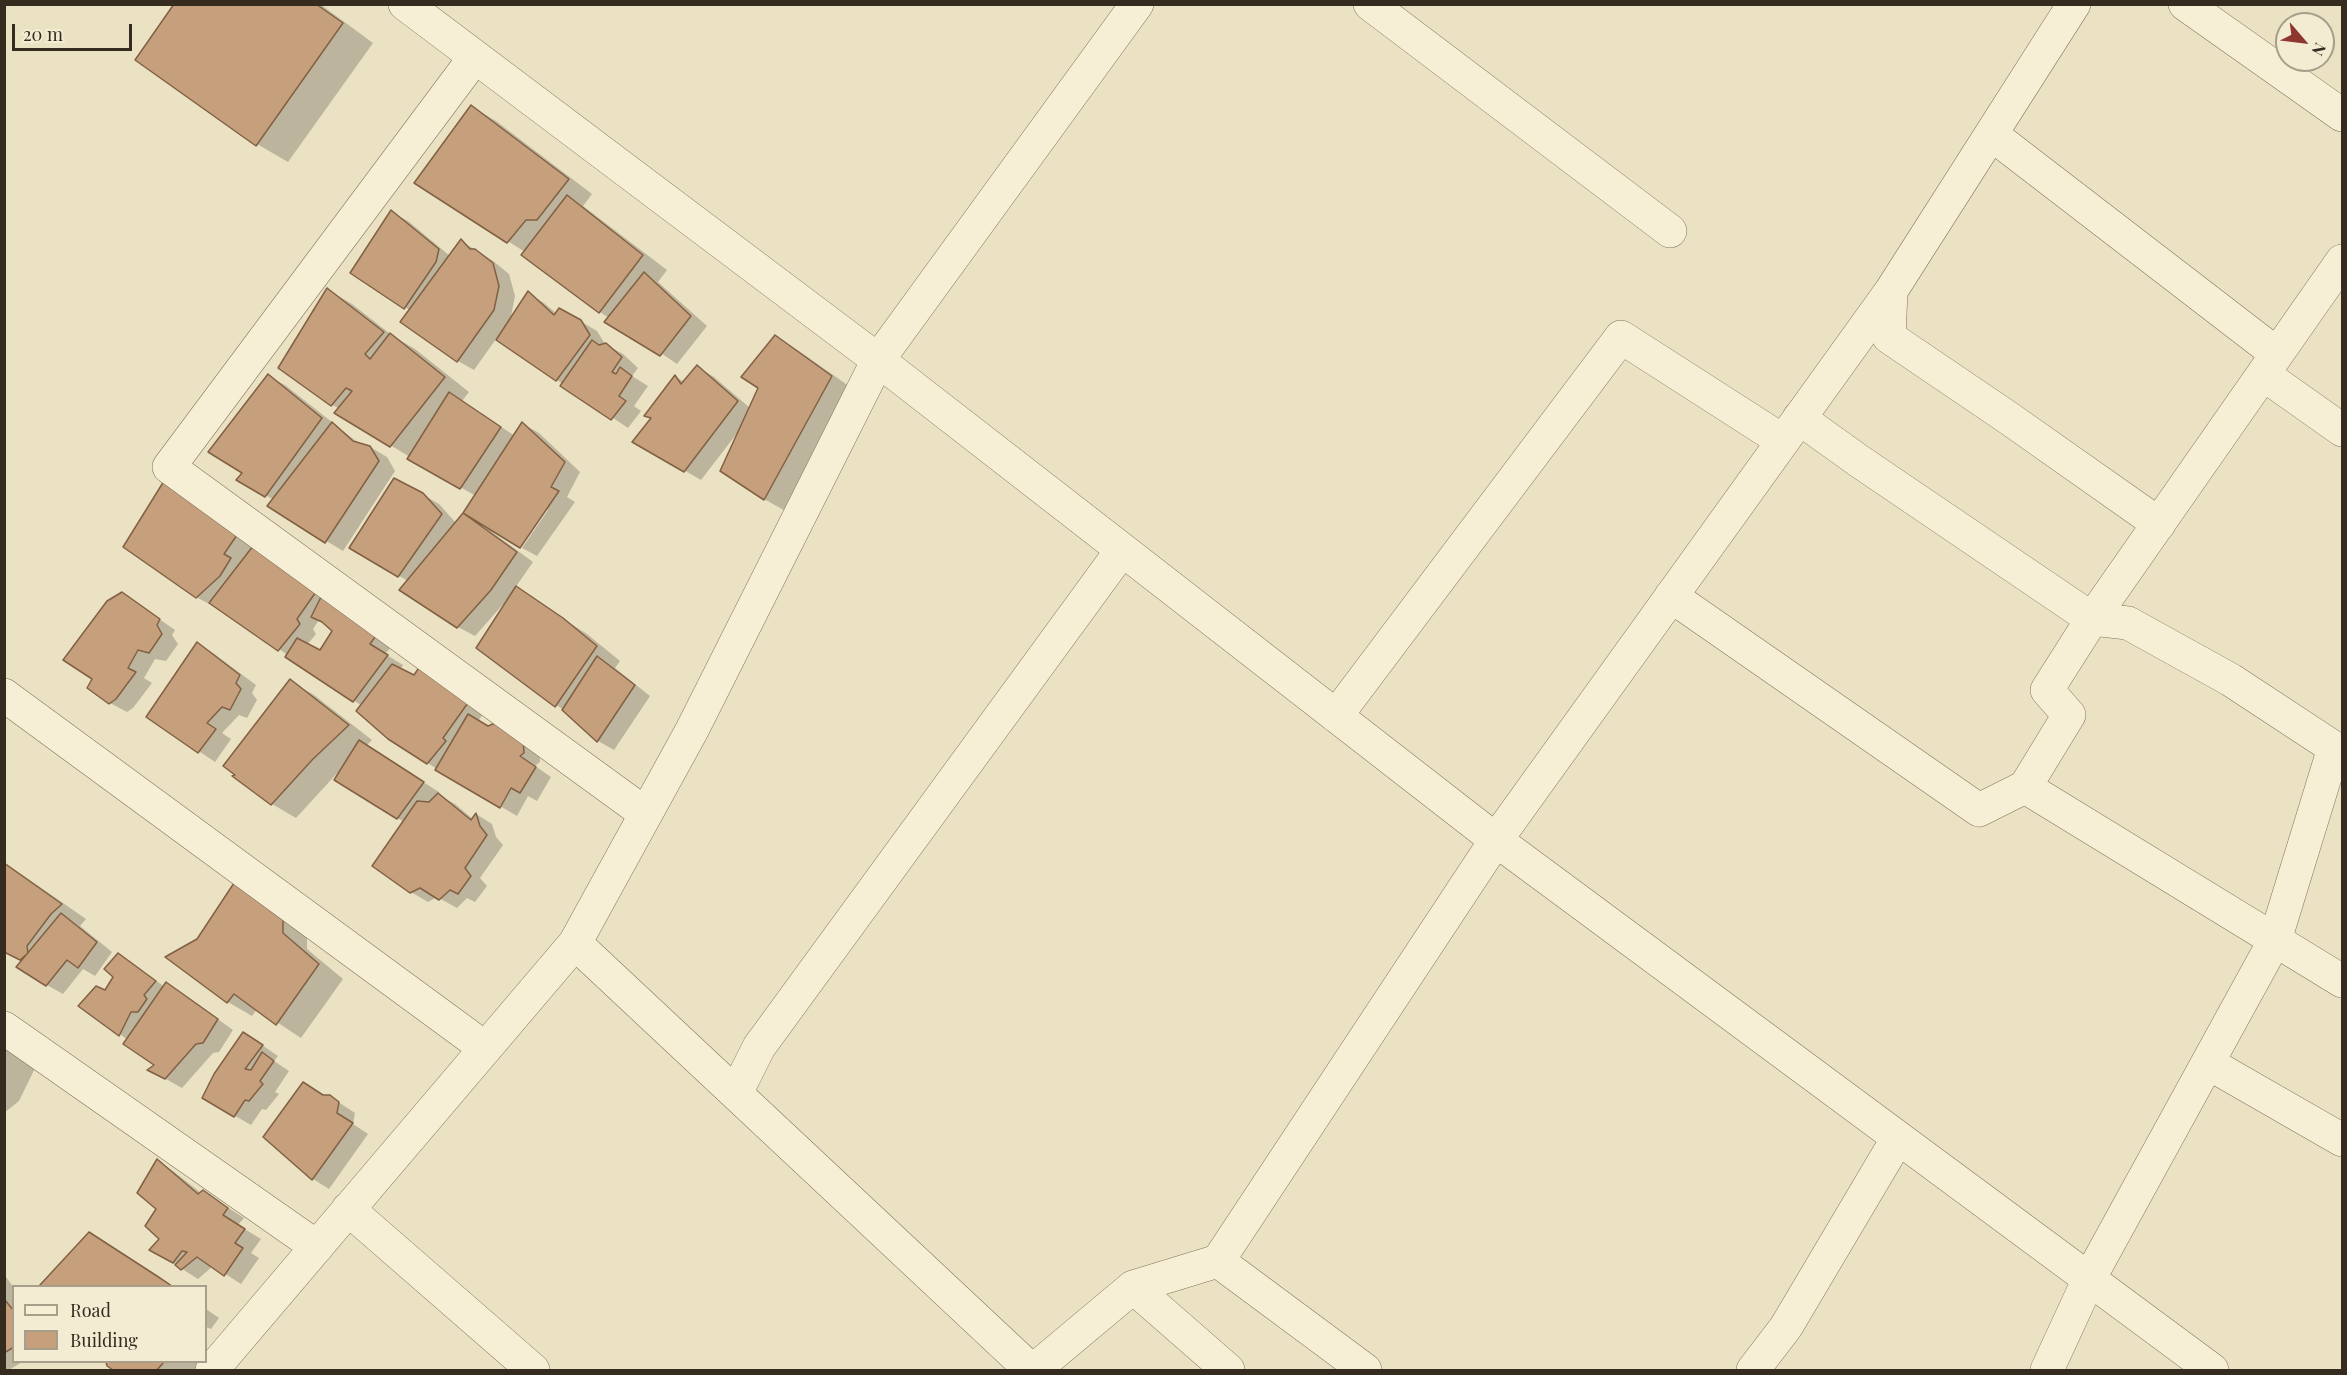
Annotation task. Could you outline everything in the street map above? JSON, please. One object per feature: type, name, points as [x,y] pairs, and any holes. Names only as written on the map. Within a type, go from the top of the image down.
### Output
[{"type":"street","points":[[405,4],[878,360],[1496,840],[2212,1371]]},
{"type":"street","points":[[212,1371],[575,943],[692,730],[878,360],[1137,4]]},
{"type":"street","points":[[1370,4],[1670,231]]},
{"type":"street","points":[[575,943],[1033,1371],[1134,1287],[1218,1261],[1496,840],[1891,291],[2074,4]]},
{"type":"street","points":[[2185,4],[2343,115]]},
{"type":"street","points":[[475,57],[169,467],[646,814]]},
{"type":"street","points":[[1991,134],[2270,364],[2343,430]]},
{"type":"street","points":[[1671,597],[1979,810],[2025,787],[2069,715],[2047,690],[2092,619],[2343,261]]},
{"type":"street","points":[[1891,291],[1888,337],[2159,524]]},
{"type":"street","points":[[1336,716],[1621,337],[1791,429],[1859,461],[2092,619],[2128,623],[2231,680],[2338,750],[2275,940],[2089,1279],[2047,1371]]},
{"type":"street","points":[[736,1093],[759,1047],[1122,549]]},
{"type":"street","points":[[4,695],[485,1048]]},
{"type":"street","points":[[2025,787],[2343,981]]},
{"type":"street","points":[[4,1028],[317,1246]]},
{"type":"street","points":[[2208,1063],[2343,1140]]},
{"type":"street","points":[[1753,1371],[1786,1327],[1898,1138]]},
{"type":"street","points":[[348,1209],[533,1371]]},
{"type":"street","points":[[1218,1261],[1365,1371]]},
{"type":"street","points":[[1134,1287],[1228,1371]]},
{"type":"building","points":[[174,4],[316,4],[343,23],[256,146],[135,60]]},
{"type":"building","points":[[471,105],[569,179],[537,220],[526,220],[507,243],[414,183]]},
{"type":"building","points":[[567,195],[643,255],[599,313],[521,255]]},
{"type":"building","points":[[391,210],[439,249],[436,262],[404,309],[350,273]]},
{"type":"building","points":[[461,239],[470,249],[475,249],[493,263],[499,286],[494,310],[457,362],[400,322]]},
{"type":"building","points":[[644,272],[691,316],[660,356],[604,322]]},
{"type":"building","points":[[327,288],[384,332],[365,354],[370,359],[390,333],[445,377],[390,447],[334,413],[352,391],[346,388],[331,406],[278,368]]},
{"type":"building","points":[[528,291],[554,315],[559,308],[581,320],[590,335],[556,381],[496,340]]},
{"type":"building","points":[[775,335],[832,376],[764,500],[720,471],[758,388],[741,377]]},
{"type":"building","points":[[592,340],[599,345],[606,343],[622,357],[612,372],[616,374],[620,367],[632,376],[619,396],[626,401],[611,420],[560,386]]},
{"type":"building","points":[[697,365],[738,401],[684,472],[632,442],[651,418],[644,416],[675,375],[681,384]]},
{"type":"building","points":[[268,374],[322,418],[265,497],[236,480],[242,473],[208,452]]},
{"type":"building","points":[[449,392],[501,427],[460,489],[407,459]]},
{"type":"building","points":[[332,422],[353,441],[370,446],[379,461],[325,543],[267,506]]},
{"type":"building","points":[[522,422],[565,462],[551,487],[559,491],[520,548],[463,513]]},
{"type":"building","points":[[394,478],[423,493],[442,514],[398,577],[349,548]]},
{"type":"building","points":[[164,481],[237,535],[224,554],[231,558],[220,576],[196,598],[123,547]]},
{"type":"building","points":[[463,513],[517,552],[491,590],[457,628],[399,590]]},
{"type":"building","points":[[253,546],[318,589],[297,619],[300,624],[278,651],[209,603]]},
{"type":"building","points":[[516,586],[563,618],[597,646],[555,707],[476,648]]},
{"type":"building","points":[[122,592],[160,619],[157,625],[162,634],[149,653],[138,650],[128,668],[136,672],[116,699],[109,704],[87,688],[92,679],[63,660],[107,601]]},
{"type":"building","points":[[322,595],[378,633],[370,644],[388,655],[353,702],[285,657],[297,638],[320,650],[332,631],[322,622],[311,617]]},
{"type":"building","points":[[197,642],[240,675],[236,683],[241,689],[230,710],[222,707],[207,723],[216,729],[198,753],[146,717]]},
{"type":"building","points":[[597,656],[635,685],[597,742],[562,710]]},
{"type":"building","points":[[392,664],[414,675],[420,666],[470,700],[443,738],[446,741],[427,764],[388,739],[356,711]]},
{"type":"building","points":[[290,679],[349,725],[313,759],[271,805],[232,776],[235,775],[223,766]]},
{"type":"building","points":[[468,714],[488,726],[500,721],[523,737],[524,753],[520,756],[536,767],[520,793],[511,788],[500,808],[435,770]]},
{"type":"building","points":[[359,740],[424,782],[397,819],[334,780]]},
{"type":"building","points":[[438,793],[471,820],[476,813],[480,826],[487,835],[465,868],[471,876],[458,894],[450,890],[439,900],[420,888],[410,893],[372,866],[417,801],[429,802]]},
{"type":"building","points":[[4,863],[62,904],[51,914],[27,946],[28,953],[20,960],[4,952]]},
{"type":"building","points":[[234,883],[283,920],[283,933],[319,964],[276,1025],[234,994],[227,1003],[165,957],[197,939]]},
{"type":"building","points":[[61,913],[97,942],[78,968],[67,960],[46,986],[16,967]]},
{"type":"building","points":[[118,953],[156,981],[144,995],[147,999],[138,1012],[131,1012],[119,1036],[78,1006],[96,986],[105,990],[113,977],[104,969]]},
{"type":"building","points":[[166,982],[218,1019],[203,1043],[196,1044],[165,1079],[147,1070],[154,1065],[123,1044]]},
{"type":"building","points":[[243,1032],[263,1045],[245,1069],[251,1070],[262,1052],[274,1061],[260,1081],[263,1084],[249,1101],[245,1100],[234,1117],[202,1098],[214,1074]]},
{"type":"building","points":[[303,1082],[339,1102],[337,1113],[353,1123],[312,1180],[263,1137]]},
{"type":"building","points":[[157,1159],[198,1194],[203,1190],[228,1208],[223,1215],[245,1229],[235,1243],[243,1248],[224,1276],[197,1257],[181,1270],[175,1265],[187,1252],[182,1251],[173,1263],[149,1250],[159,1239],[145,1226],[156,1209],[137,1193]]},
{"type":"building","points":[[89,1232],[170,1285],[40,1285]]},
{"type":"building","points":[[4,1299],[12,1309],[12,1348],[4,1353]]},
{"type":"building","points":[[106,1363],[163,1363],[157,1370],[113,1370]]}]
